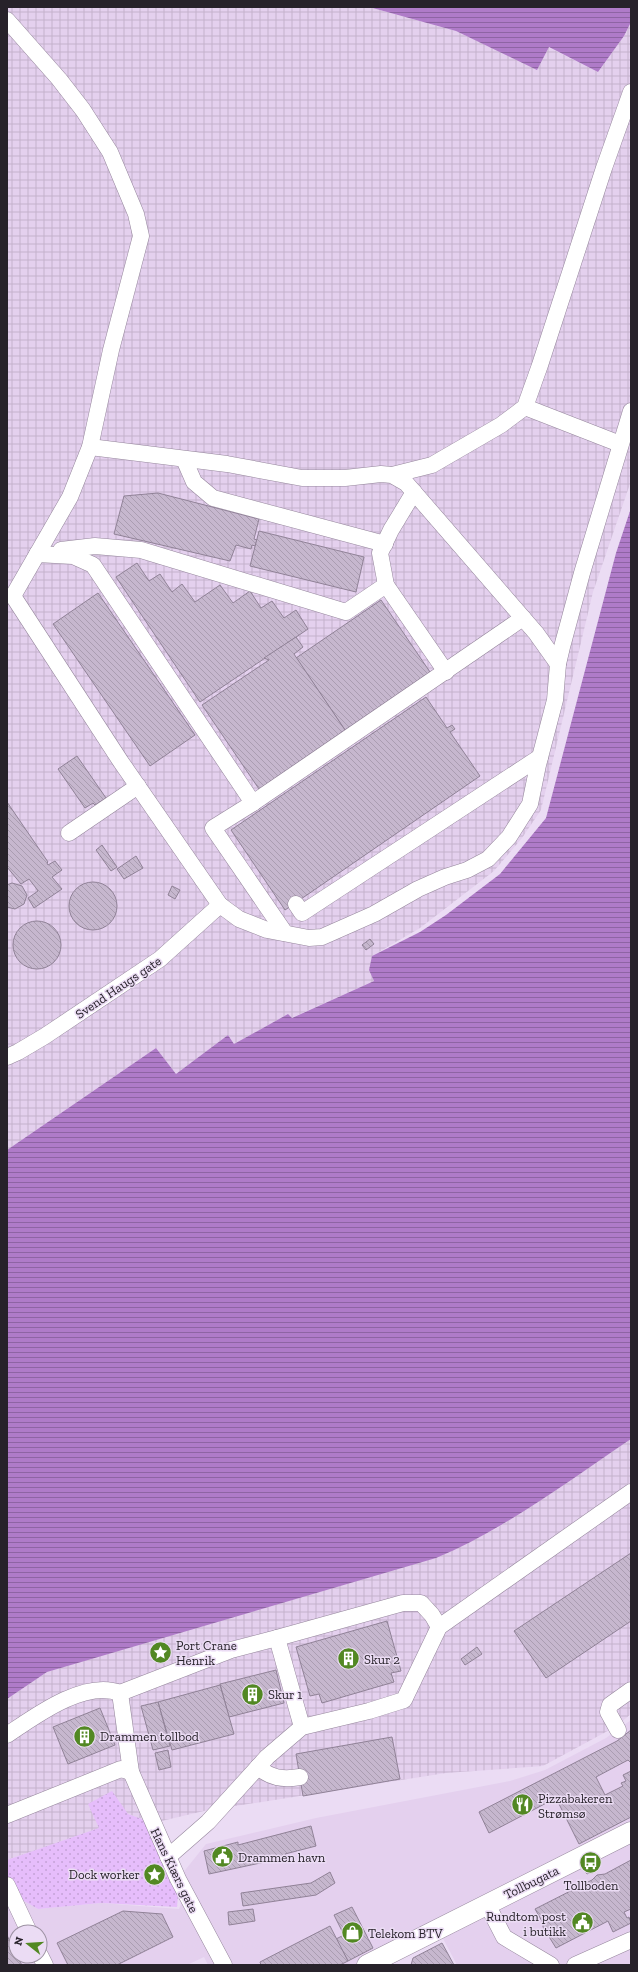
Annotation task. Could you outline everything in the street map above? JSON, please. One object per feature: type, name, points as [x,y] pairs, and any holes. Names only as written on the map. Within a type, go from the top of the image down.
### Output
[{"type":"main road","name":"Tollbugata","points":[[367,1965],[394,1959],[487,1904],[631,1832]]},
{"type":"street","points":[[7,20],[59,79],[83,110],[110,152],[136,214],[141,236],[111,350],[90,448],[70,497],[10,598],[220,905],[239,919],[267,930],[309,938],[322,937],[374,914],[418,889],[445,877],[467,870],[488,859],[509,837],[530,804],[540,757],[555,700],[558,664],[582,573],[631,411]]},
{"type":"street","points":[[90,448],[227,464],[302,478],[345,478],[381,474],[392,475],[432,464],[501,425],[525,407],[604,168],[631,92]]},
{"type":"street","points":[[525,407],[620,444]]},
{"type":"street","points":[[184,459],[194,482],[213,498],[385,544]]},
{"type":"street","points":[[392,475],[406,483],[414,492],[536,632],[558,664]]},
{"type":"street","points":[[414,492],[380,553],[386,585],[446,672]]},
{"type":"street","points":[[37,554],[95,546],[141,550],[346,612],[386,585]]},
{"type":"street","points":[[37,554],[73,556],[93,565],[252,803]]},
{"type":"street","points":[[285,933],[213,828],[524,618]]},
{"type":"street","points":[[296,904],[302,913],[540,757]]},
{"type":"street","points":[[69,833],[138,786]]},
{"type":"street","name":"Svend Haugs gate","points":[[7,1056],[18,1052],[45,1036],[160,959],[220,905]]},
{"type":"street","points":[[168,1857],[208,1822],[267,1756],[302,1727],[370,1711],[404,1700],[439,1627],[631,1492]]},
{"type":"street","points":[[7,1735],[46,1709],[90,1690],[112,1690],[120,1693],[231,1650],[403,1603],[421,1603],[432,1615],[439,1627]]},
{"type":"street","points":[[277,1638],[302,1727]]},
{"type":"street","points":[[618,1730],[608,1712],[610,1705],[631,1690]]},
{"type":"street","name":"Hans Kiærs gate","points":[[120,1693],[131,1772],[181,1885],[224,1965]]},
{"type":"street","points":[[258,1767],[269,1776],[289,1779],[300,1777]]},
{"type":"street","points":[[7,1815],[121,1769],[131,1772]]},
{"type":"street","points":[[7,1885],[25,1924]]},
{"type":"street","points":[[487,1904],[504,1937],[551,1965]]},
{"type":"street","points":[[575,1965],[631,1940]]},
{"type":"shaded area","points":[[7,7],[369,7],[456,31],[537,69],[548,47],[598,72],[624,36],[631,22],[631,481],[593,592],[541,810],[522,838],[494,871],[420,928],[372,956],[370,970],[374,981],[291,1018],[288,1014],[234,1044],[228,1035],[176,1075],[156,1048],[7,1150]]},
{"type":"shaded area","points":[[369,7],[631,7],[631,22],[624,36],[598,72],[549,47],[537,70],[456,31]]},
{"type":"shaded area","points":[[631,508],[631,1439],[512,1519],[436,1558],[47,1672],[7,1699],[7,1150],[156,1048],[176,1074],[228,1035],[234,1044],[288,1014],[292,1018],[374,981],[369,970],[372,956],[420,932],[446,915],[500,874],[546,818],[616,553]]},
{"type":"shaded area","points":[[631,1439],[631,1714],[615,1727],[543,1766],[446,1773],[204,1811],[153,1823],[128,1814],[100,1828],[7,1860],[7,1699],[47,1672],[494,1530]]},
{"type":"shaded area","points":[[631,1720],[631,1965],[457,1965],[438,1929],[364,1965],[208,1965],[204,1957],[187,1965],[7,1965],[7,1895],[10,1893],[38,1909],[101,1903],[179,1909],[187,1888],[178,1879],[206,1844],[316,1818],[510,1781],[545,1770],[606,1738]]},
{"type":"shaded area","points":[[112,1791],[128,1814],[153,1823],[179,1886],[177,1907],[101,1903],[38,1909],[10,1893],[7,1886],[7,1860],[99,1828],[88,1804]]},
{"type":"building","points":[[158,493],[259,519],[254,539],[257,540],[255,546],[252,545],[251,549],[236,545],[230,561],[114,534],[124,496]]},
{"type":"building","points":[[259,531],[364,557],[356,592],[250,566]]},
{"type":"building","points":[[137,563],[149,581],[160,574],[172,592],[182,584],[195,602],[220,585],[233,603],[250,591],[261,608],[272,601],[284,618],[296,610],[308,629],[200,702],[116,577]]},
{"type":"building","points":[[98,593],[195,735],[150,766],[53,624]]},
{"type":"building","points":[[381,600],[430,672],[345,730],[296,658]]},
{"type":"building","points":[[296,637],[303,647],[294,654],[345,730],[259,789],[202,705],[269,660],[264,658]]},
{"type":"building","points":[[426,697],[447,728],[452,725],[455,729],[450,732],[480,776],[285,910],[231,830]]},
{"type":"building","points":[[77,756],[106,798],[95,805],[93,803],[85,808],[58,769]]},
{"type":"building","points":[[7,802],[48,862],[48,865],[55,861],[62,870],[52,877],[62,889],[34,908],[28,898],[38,891],[29,879],[21,884],[7,867]]},
{"type":"building","points":[[102,845],[117,867],[111,871],[96,850]]},
{"type":"building","points":[[136,856],[143,868],[124,879],[117,869]]},
{"type":"building","points":[[88,882],[98,882],[110,889],[117,901],[117,911],[110,923],[98,930],[88,930],[80,926],[73,919],[69,911],[69,901],[73,893],[80,886]]},
{"type":"building","points":[[12,883],[22,886],[27,895],[24,904],[15,909],[7,907],[7,885]]},
{"type":"building","points":[[172,886],[180,890],[175,899],[168,895]]},
{"type":"building","points":[[32,921],[42,921],[54,928],[61,940],[61,950],[54,962],[42,969],[32,969],[24,965],[17,958],[13,950],[13,940],[17,932],[24,925]]},
{"type":"building","points":[[370,939],[374,944],[366,950],[362,945]]},
{"type":"building","points":[[631,1553],[631,1621],[546,1678],[514,1631]]},
{"type":"building","name":"Skur 2","points":[[387,1621],[401,1671],[391,1673],[394,1682],[322,1703],[319,1694],[310,1696],[296,1647]]},
{"type":"building","points":[[477,1647],[482,1654],[465,1665],[461,1659]]},
{"type":"building","name":"Skur 1","points":[[276,1670],[284,1703],[229,1717],[220,1684]]},
{"type":"building","points":[[220,1685],[234,1734],[172,1750],[158,1702]]},
{"type":"building","points":[[158,1702],[170,1746],[153,1750],[141,1706]]},
{"type":"building","name":"Drammen tollbod","points":[[100,1708],[115,1745],[68,1764],[53,1727]]},
{"type":"building","points":[[631,1730],[631,1763],[628,1760],[596,1777],[605,1795],[623,1786],[621,1783],[626,1781],[623,1775],[631,1771],[631,1817],[579,1844],[556,1798],[489,1833],[479,1812],[617,1741]]},
{"type":"building","points":[[392,1737],[400,1779],[303,1796],[296,1754]]},
{"type":"building","points":[[168,1750],[171,1767],[159,1770],[155,1753]]},
{"type":"building","points":[[311,1826],[316,1846],[285,1854],[286,1856],[279,1859],[209,1874],[204,1851],[238,1842],[238,1845]]},
{"type":"building","points":[[631,1860],[631,1909],[624,1912],[627,1918],[629,1917],[631,1923],[613,1932],[608,1921],[556,1948],[543,1927],[543,1923],[535,1909],[592,1880],[597,1875],[605,1874]]},
{"type":"building","points":[[595,1866],[597,1869],[587,1874],[585,1871]]},
{"type":"building","points":[[330,1872],[335,1883],[316,1895],[243,1906],[241,1893],[311,1883]]},
{"type":"building","points":[[352,1907],[373,1948],[348,1961],[336,1939],[344,1935],[334,1915]]},
{"type":"building","points":[[253,1909],[255,1921],[229,1925],[228,1912]]},
{"type":"building","points":[[123,1911],[162,1914],[173,1937],[117,1965],[68,1965],[57,1943]]},
{"type":"building","points":[[330,1926],[348,1961],[340,1965],[261,1965],[260,1962]]},
{"type":"building","points":[[7,1935],[8,1964],[22,1965],[7,1965]]},
{"type":"building","points":[[442,1943],[454,1965],[411,1965],[413,1958]]},
{"type":"place","name":"Port Crane Henrik","points":[[160,1652]]},
{"type":"place","name":"Skur 2","points":[[349,1659]]},
{"type":"place","name":"Skur 1","points":[[252,1694]]},
{"type":"place","name":"Drammen tollbod","points":[[84,1736]]},
{"type":"place","name":"Pizzabakeren Strømsø","points":[[523,1805]]},
{"type":"place","name":"Drammen havn","points":[[222,1857]]},
{"type":"place","name":"Tollboden","points":[[591,1863]]},
{"type":"place","name":"Dock worker","points":[[155,1874]]},
{"type":"place","name":"Rundtom post i butikk","points":[[582,1923]]},
{"type":"place","name":"Telekom BTV","points":[[353,1933]]}]
